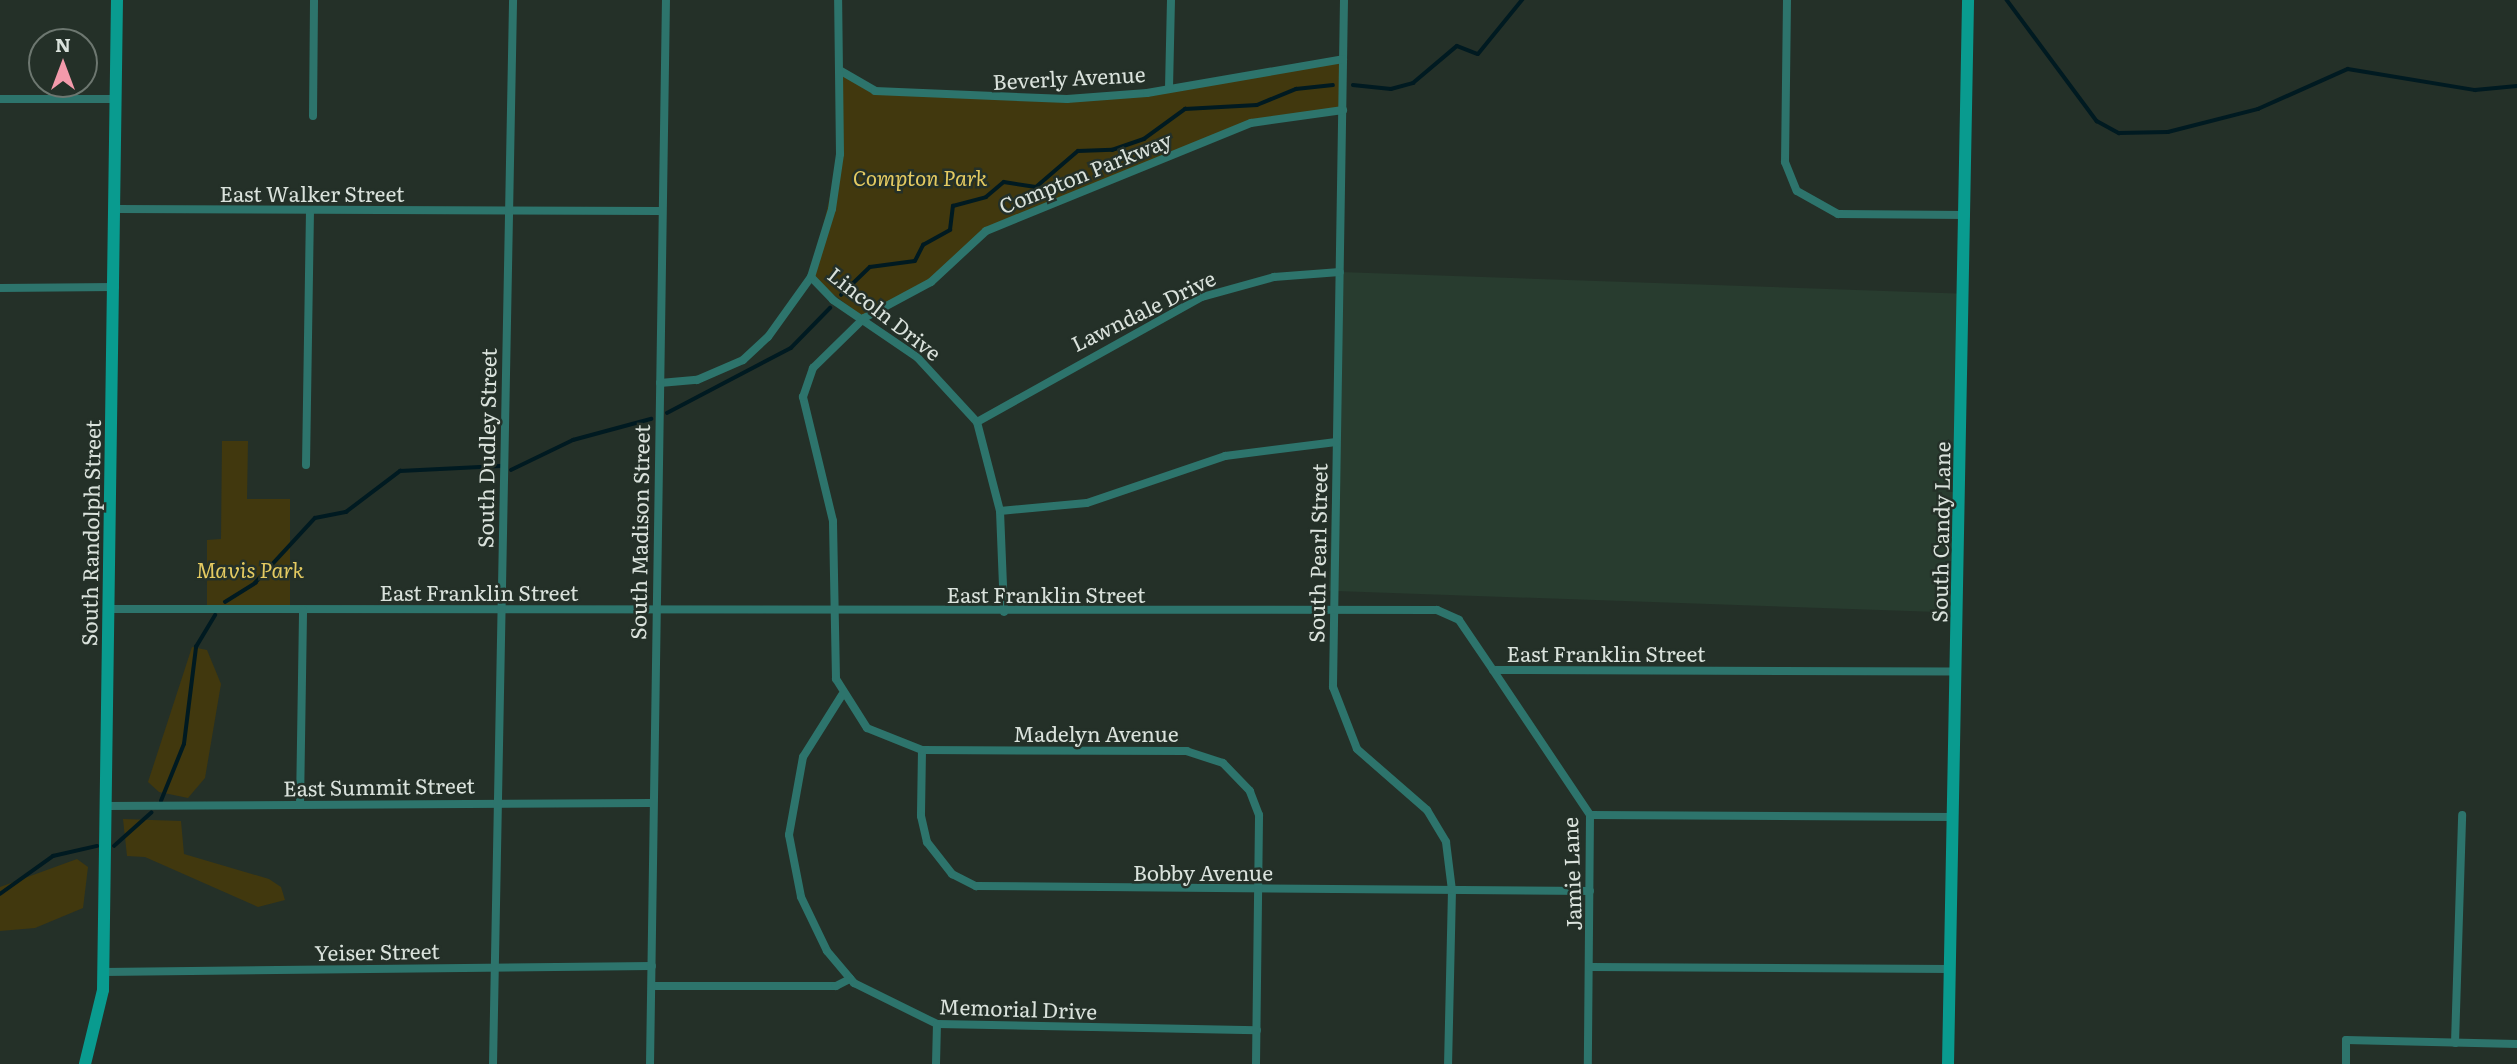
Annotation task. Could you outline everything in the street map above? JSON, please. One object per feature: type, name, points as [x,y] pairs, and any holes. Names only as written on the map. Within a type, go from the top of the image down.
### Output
[{"type":"street","name":"South Randolph Street","points":[[85,1064],[98,1027],[103,972],[107,609],[115,287],[117,0]]},
{"type":"street","points":[[313,116],[314,0]]},
{"type":"street","name":"South Dudley Street","points":[[493,1064],[513,0]]},
{"type":"street","name":"South Madison Street","points":[[650,1064],[666,0]]},
{"type":"street","points":[[660,383],[697,380],[743,360],[768,337],[811,277],[832,208],[841,71],[838,0]]},
{"type":"street","points":[[1169,88],[1171,0]]},
{"type":"street","name":"South Pearl Street","points":[[1344,0],[1334,687],[1345,729],[1374,767],[1435,820],[1449,855],[1452,890],[1448,1064]]},
{"type":"street","points":[[1787,0],[1785,162],[1797,191],[1838,214],[1966,215]]},
{"type":"street","name":"South Candy Lane","points":[[1948,1064],[1968,0]]},
{"type":"street","name":"Beverly Avenue","points":[[841,71],[875,91],[955,98],[1102,97],[1343,59]]},
{"type":"street","points":[[0,99],[115,99]]},
{"type":"street","name":"Compton Parkway","points":[[864,318],[931,282],[996,225],[1251,123],[1343,110]]},
{"type":"street","name":"East Walker Street","points":[[116,209],[661,211]]},
{"type":"street","points":[[306,465],[310,210]]},
{"type":"street","name":"Lawndale Drive","points":[[977,422],[1110,342],[1202,297],[1274,277],[1340,272]]},
{"type":"street","name":"Lincoln Drive","points":[[811,277],[941,380],[977,422],[1000,511],[1004,611]]},
{"type":"street","points":[[0,288],[115,287]]},
{"type":"street","points":[[842,695],[833,521],[803,397],[813,368],[864,318]]},
{"type":"street","points":[[1000,511],[1087,503],[1225,456],[1336,442]]},
{"type":"street","name":"East Franklin Street","points":[[107,609],[1334,611],[1449,614],[1493,670],[1956,672]]},
{"type":"street","points":[[300,805],[303,610]]},
{"type":"street","name":"Jamie Lane","points":[[1493,670],[1590,815],[1588,1064]]},
{"type":"street","name":"Madelyn Avenue","points":[[842,695],[879,737],[922,750],[1187,751],[1212,757],[1243,780],[1256,803],[1260,889],[1256,1064]]},
{"type":"street","name":"Memorial Drive","points":[[842,695],[827,710],[803,757],[789,835],[801,897],[827,951],[850,979],[890,1005],[936,1024],[1257,1030]]},
{"type":"street","name":"Bobby Avenue","points":[[922,750],[923,830],[934,854],[964,881],[1003,889],[1590,891]]},
{"type":"street","name":"East Summit Street","points":[[106,806],[652,803]]},
{"type":"street","points":[[1590,815],[1953,817]]},
{"type":"street","points":[[2455,1043],[2462,815]]},
{"type":"street","name":"Yeiser Street","points":[[103,972],[652,966]]},
{"type":"street","points":[[1590,967],[1950,969]]},
{"type":"street","points":[[652,986],[836,986],[850,979]]},
{"type":"street","points":[[936,1024],[936,1064]]},
{"type":"street","points":[[2346,1064],[2346,1040],[2517,1044]]},
{"type":"shaded area","points":[[1340,272],[1964,294],[1952,613],[1329,591]]},
{"type":"green space","name":"Compton Park","points":[[1343,59],[1343,110],[1270,118],[996,225],[946,270],[864,318],[811,277],[840,154],[841,71],[875,91],[1067,99],[1147,93]]},
{"type":"green space","name":"Mavis Park","points":[[222,441],[248,441],[247,499],[290,499],[290,610],[207,610],[207,540],[221,539]]},
{"type":"green space","points":[[192,647],[207,650],[221,684],[205,778],[188,798],[159,792],[148,782]]},
{"type":"green space","points":[[123,819],[181,821],[184,854],[269,879],[281,887],[285,900],[258,907],[145,857],[127,856]]},
{"type":"green space","points":[[77,859],[88,867],[83,908],[35,928],[0,931],[0,887]]},
{"type":"waterway","points":[[1353,85],[1391,89],[1413,83],[1457,46],[1478,54],[1522,0]]},
{"type":"waterway","points":[[2007,0],[2097,121],[2119,133],[2168,132],[2258,109],[2348,69],[2475,90],[2517,86]]},
{"type":"waterway","points":[[841,295],[870,267],[915,261],[923,245],[950,230],[953,206],[986,197],[1004,182],[1036,187],[1078,151],[1112,150],[1144,139],[1185,109],[1257,105],[1296,89],[1333,85]]},
{"type":"waterway","points":[[667,413],[791,348],[830,308]]},
{"type":"waterway","points":[[511,470],[573,440],[651,419]]},
{"type":"waterway","points":[[225,602],[255,583],[315,518],[346,512],[400,471],[500,466]]},
{"type":"waterway","points":[[161,801],[184,744],[196,647],[215,615]]},
{"type":"waterway","points":[[114,846],[151,813]]},
{"type":"waterway","points":[[0,894],[53,856],[97,846]]}]
